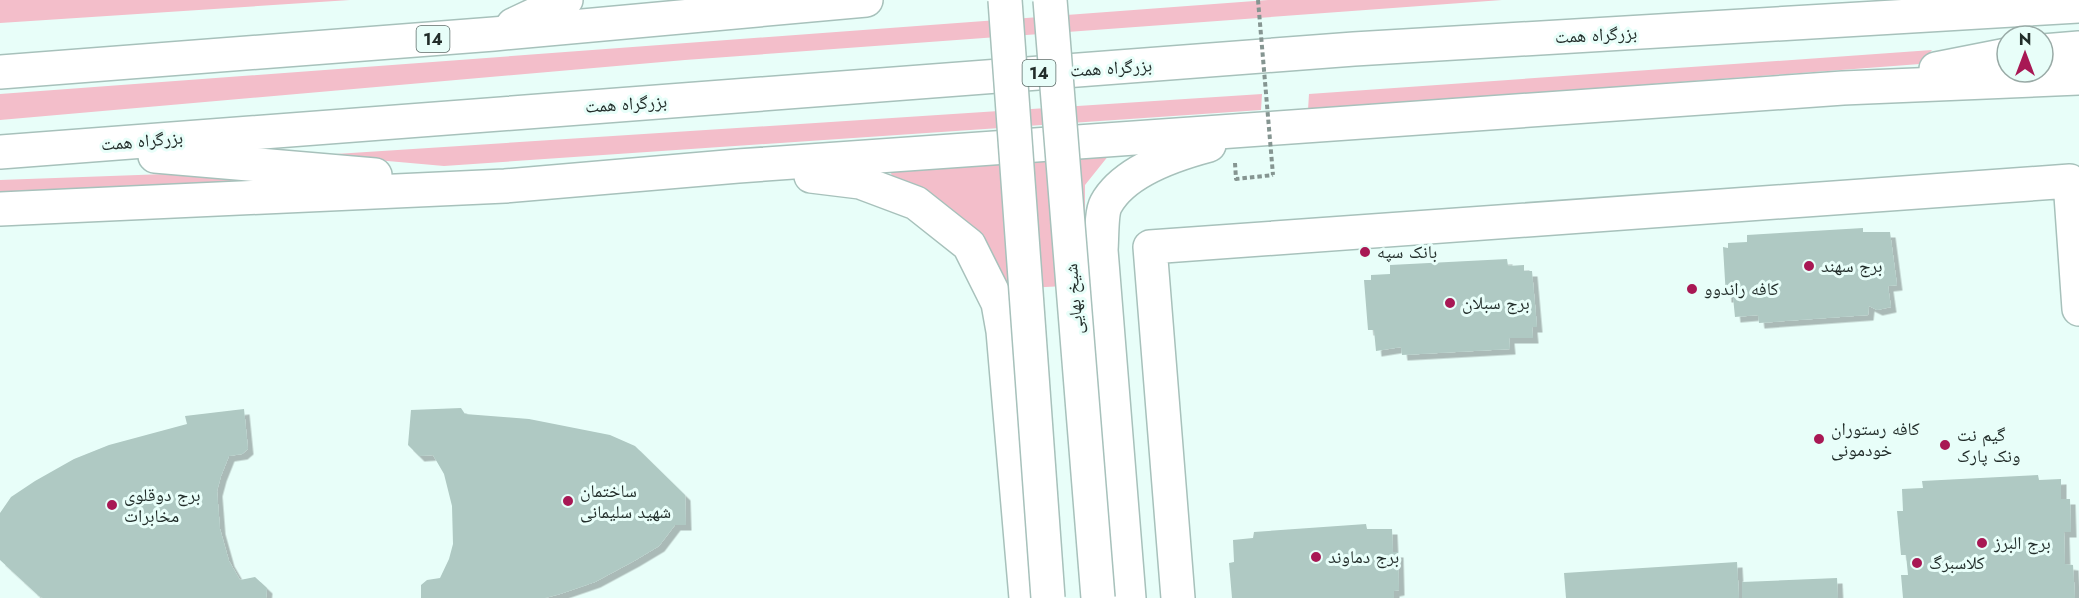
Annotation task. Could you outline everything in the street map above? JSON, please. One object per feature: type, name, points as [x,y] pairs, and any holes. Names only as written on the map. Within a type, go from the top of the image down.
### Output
[{"type":"main road","points":[[494,34],[566,0]]},
{"type":"main road","name":"14","points":[[0,72],[494,34],[866,0]]},
{"type":"main road","points":[[1005,0],[1048,598]]},
{"type":"main road","name":"شیخ بهایی","points":[[1050,0],[1098,598]]},
{"type":"main road","name":"بزرگراه همت","points":[[0,152],[1354,49],[2079,6]]},
{"type":"main road","points":[[2055,50],[2079,48]]},
{"type":"main road","points":[[1843,88],[1995,57]]},
{"type":"main road","points":[[0,209],[505,186],[738,166],[1843,88],[2079,78]]},
{"type":"main road","points":[[1129,598],[1101,250],[1106,205],[1126,180],[1178,153],[1264,129]]},
{"type":"main road","points":[[60,148],[505,186]]},
{"type":"main road","points":[[738,166],[860,182],[916,203],[969,245],[998,303],[1000,312],[1026,598]]},
{"type":"main road","points":[[1178,598],[1150,247],[2070,181],[2079,309]]},
{"type":"path","points":[[1236,179],[1273,175],[1258,0]]},
{"type":"shaded area","points":[[0,0],[350,0],[0,23]]},
{"type":"shaded area","points":[[1268,0],[1502,0],[685,60],[0,120],[0,94]]},
{"type":"shaded area","points":[[1932,50],[1920,64],[1308,110],[1309,94]]},
{"type":"shaded area","points":[[1262,94],[1261,110],[444,166],[320,155]]},
{"type":"shaded area","points":[[1113,150],[1085,185],[1085,285],[1005,289],[892,179],[890,165]]},
{"type":"shaded area","points":[[221,172],[383,184],[0,198],[0,180]]},
{"type":"building","name":"برج سهند","points":[[1863,228],[1863,232],[1890,232],[1897,285],[1888,286],[1891,307],[1877,310],[1869,306],[1868,315],[1759,323],[1758,315],[1735,317],[1733,297],[1726,297],[1723,247],[1728,248],[1728,243],[1747,242],[1747,235]]},
{"type":"building","name":"برج سبلان","points":[[1507,259],[1508,266],[1524,265],[1524,271],[1532,271],[1537,327],[1532,327],[1533,338],[1509,338],[1510,349],[1402,355],[1401,347],[1376,351],[1374,330],[1368,330],[1364,280],[1371,280],[1371,275],[1390,274],[1390,265]]},
{"type":"building","name":"ساختمان شهید سلیمانی","points":[[461,408],[465,414],[529,419],[610,435],[635,446],[685,495],[686,525],[675,525],[659,546],[634,561],[595,582],[560,594],[545,598],[421,598],[421,585],[427,580],[440,578],[449,559],[453,544],[452,506],[444,474],[433,455],[419,456],[408,445],[411,410]]},
{"type":"building","name":"برج دوقلوی مخابرات","points":[[244,409],[248,449],[242,454],[229,456],[221,476],[217,491],[220,529],[229,561],[240,580],[255,577],[267,588],[266,598],[43,598],[0,560],[0,513],[11,497],[35,481],[74,459],[109,445],[187,424],[185,416]]},
{"type":"building","name":"برج البرز","points":[[2038,475],[2039,480],[2061,479],[2061,499],[2070,499],[2071,532],[2064,532],[2065,564],[2073,565],[2075,598],[1903,598],[1901,575],[1908,575],[1906,555],[1901,555],[1897,511],[1903,511],[1902,489],[1923,488],[1922,481]]},
{"type":"building","name":"برج دماوند","points":[[1366,524],[1367,529],[1392,529],[1393,552],[1398,552],[1399,590],[1394,591],[1394,598],[1232,598],[1229,563],[1234,562],[1233,540],[1253,538],[1254,532]]},
{"type":"building","points":[[1737,562],[1739,598],[1566,598],[1564,573]]},
{"type":"building","points":[[1837,578],[1838,598],[1742,598],[1742,582]]},
{"type":"place","name":"بانک سپه","points":[[1365,252]]},
{"type":"place","name":"برج سهند","points":[[1809,266]]},
{"type":"place","name":"کافه راندوو","points":[[1692,289]]},
{"type":"place","name":"برج سبلان","points":[[1450,303]]},
{"type":"place","name":"کافه رستوران خودمونی","points":[[1819,439]]},
{"type":"place","name":"گیم نت ونک پارک","points":[[1945,445]]},
{"type":"place","name":"ساختمان شهید سلیمانی","points":[[568,501]]},
{"type":"place","name":"برج دوقلوی مخابرات","points":[[112,505]]},
{"type":"place","name":"برج البرز","points":[[1982,543]]},
{"type":"place","name":"برج دماوند","points":[[1316,557]]},
{"type":"place","name":"کلاسبرگ","points":[[1917,563]]}]
